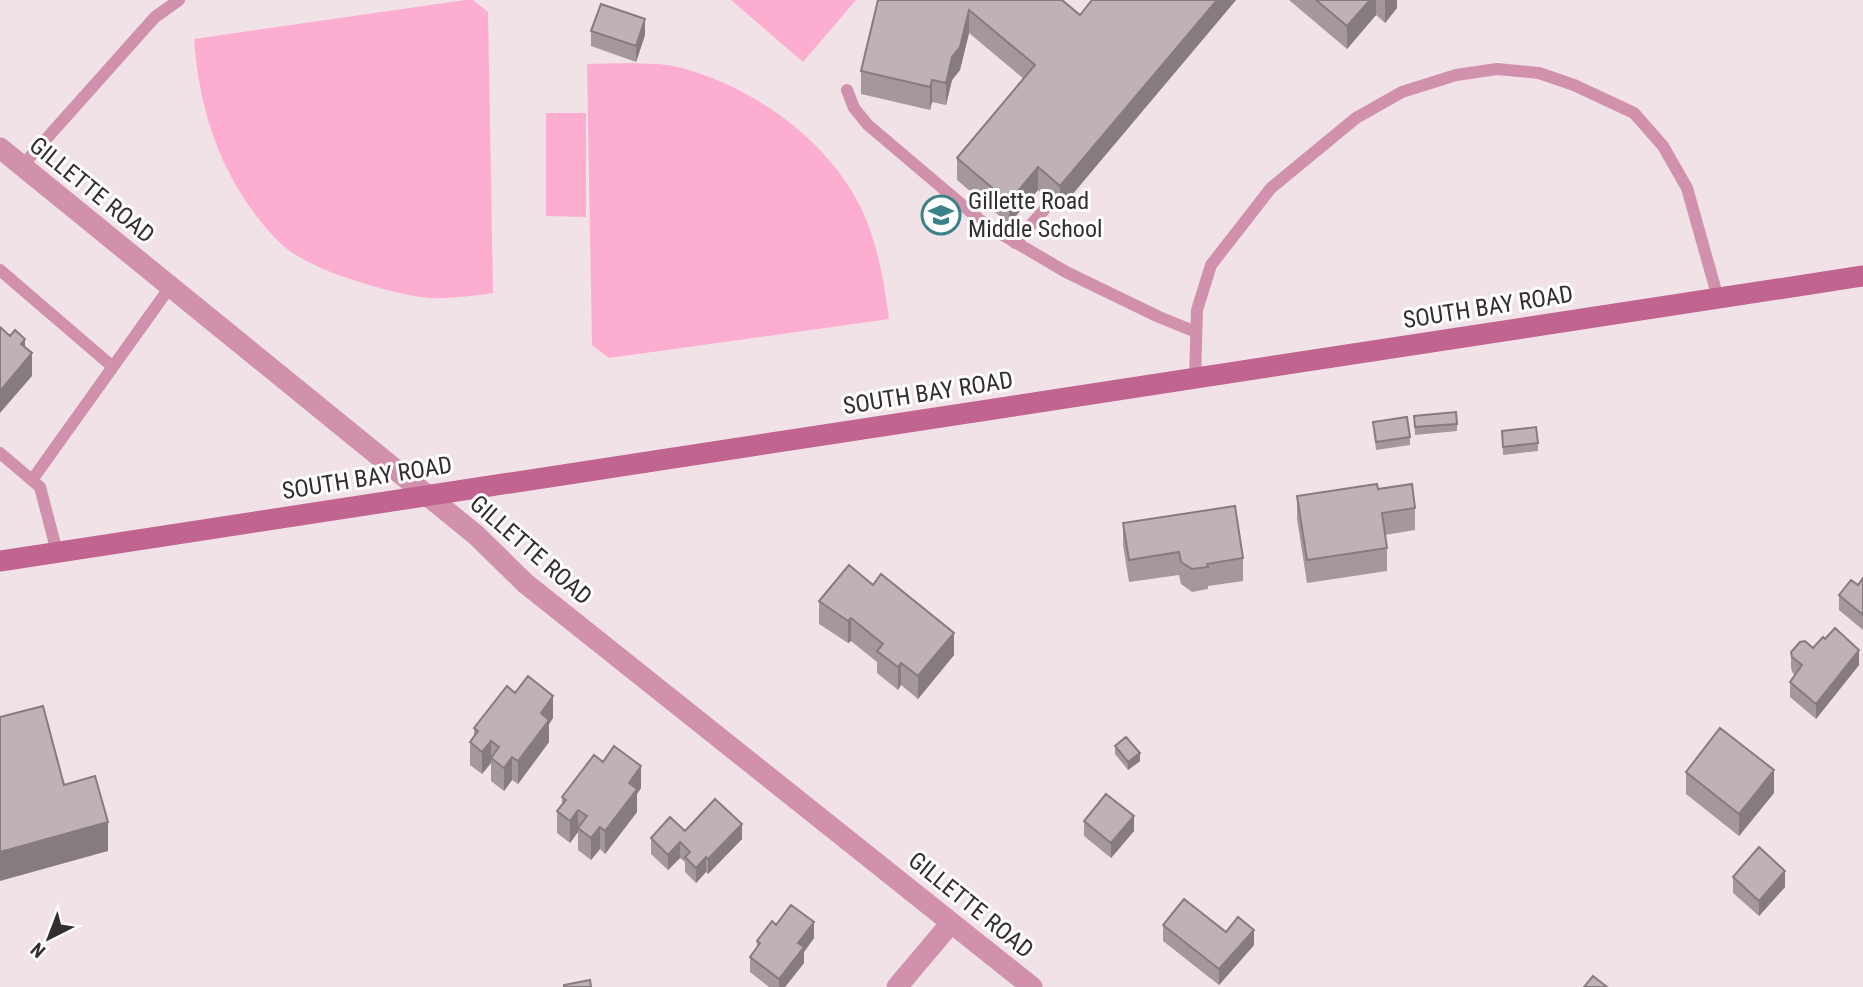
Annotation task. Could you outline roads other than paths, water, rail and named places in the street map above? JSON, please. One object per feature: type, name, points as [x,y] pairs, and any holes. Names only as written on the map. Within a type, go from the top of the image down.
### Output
[{"type":"street","name":"GILLETTE ROAD","points":[[0,148],[476,535],[525,583],[1032,987]]},
{"type":"street","name":"SOUTH BAY ROAD","points":[[0,561],[1863,276]]},
{"type":"street","points":[[897,987],[951,923]]},
{"type":"lane","points":[[22,166],[155,17],[179,0]]},
{"type":"lane","points":[[1195,378],[1197,310],[1211,265],[1271,188],[1356,118],[1402,92],[1456,75],[1497,69],[1539,73],[1574,85],[1634,113],[1663,146],[1687,188],[1718,298]]},
{"type":"lane","points":[[847,90],[854,108],[868,125],[986,225],[1066,272],[1196,332]]},
{"type":"lane","points":[[1015,243],[1044,210]]},
{"type":"lane","points":[[0,271],[113,366]]},
{"type":"lane","points":[[32,480],[170,287]]},
{"type":"lane","points":[[0,453],[40,487],[57,552]]},
{"type":"place","name":"Gillette Road Middle School","points":[[941,215]]}]
